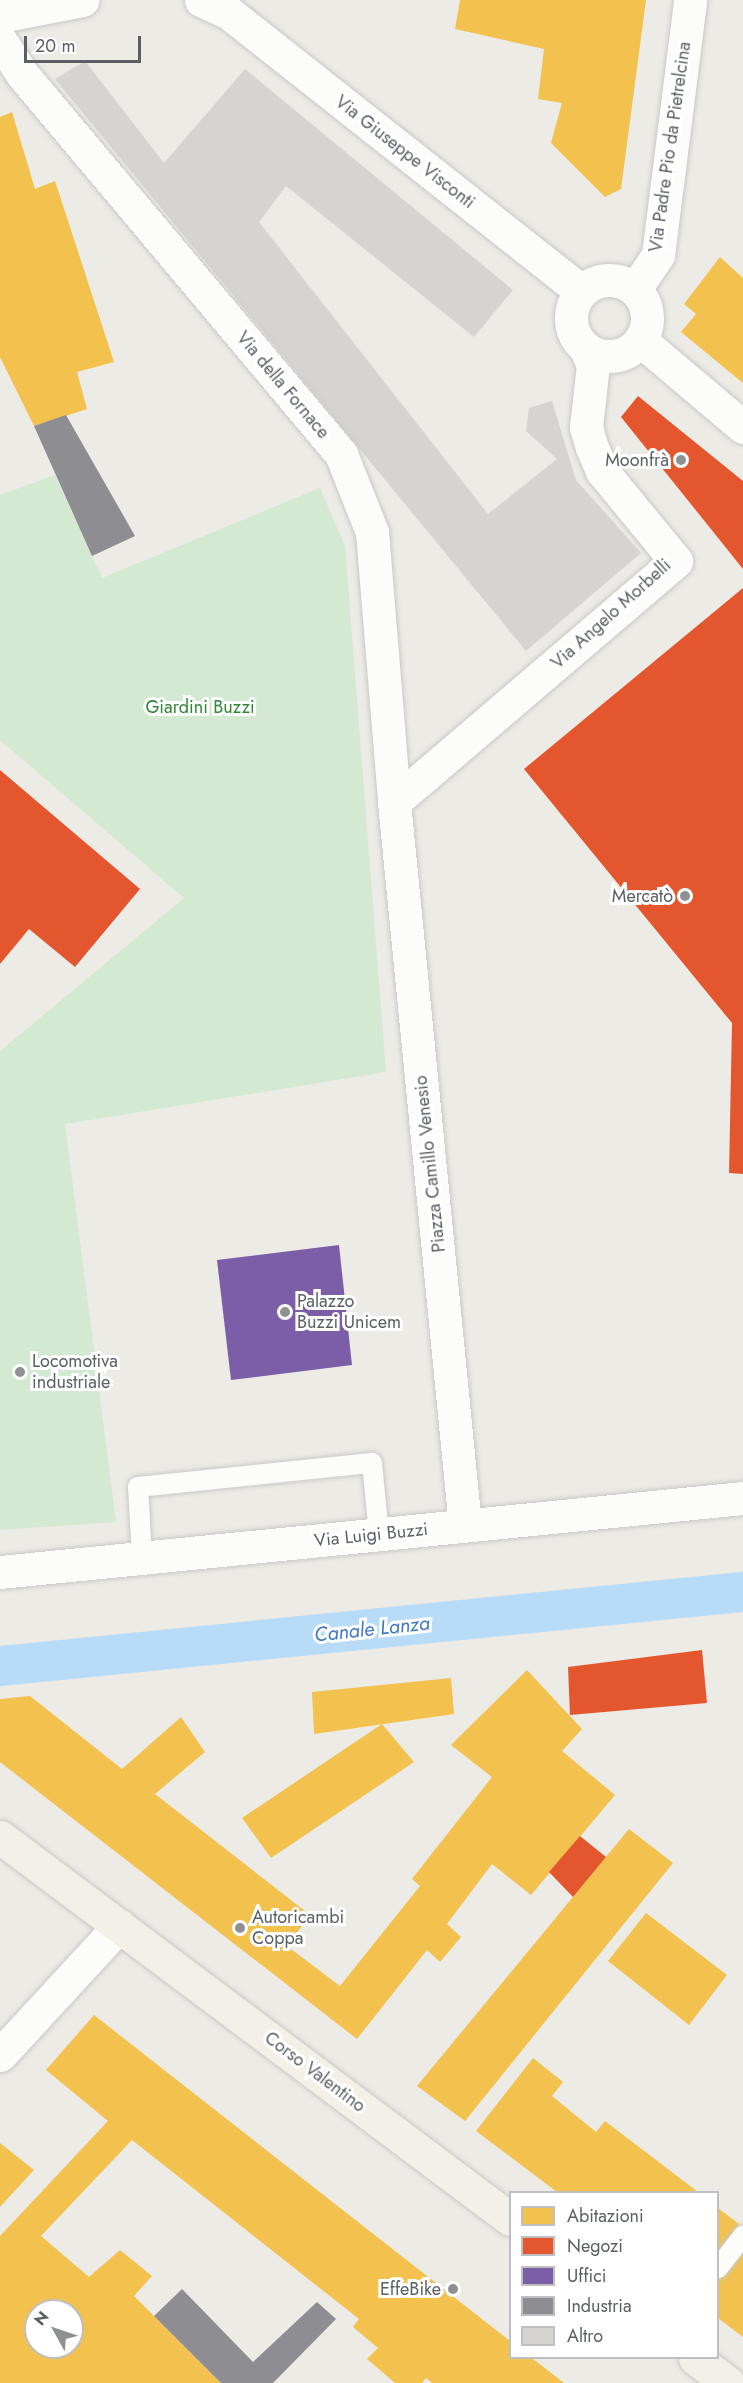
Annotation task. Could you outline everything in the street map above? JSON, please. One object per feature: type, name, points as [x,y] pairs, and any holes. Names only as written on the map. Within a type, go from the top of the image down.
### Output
[{"type":"main road","name":"Corso Valentino","points":[[0,1837],[509,2218]]},
{"type":"main road","points":[[696,2359],[728,2383]]},
{"type":"street","points":[[0,16],[39,11],[82,0]]},
{"type":"street","name":"Via Padre Pio da Pietrelcina","points":[[635,289],[658,255],[690,0]]},
{"type":"street","name":"Via Giuseppe Visconti","points":[[215,6],[581,291]]},
{"type":"street","points":[[0,33],[39,11]]},
{"type":"street","name":"Via della Fornace","points":[[0,40],[22,74],[341,454],[372,532],[394,802]]},
{"type":"street","points":[[613,279],[635,289],[646,308],[648,319],[640,340],[632,348],[609,357],[586,349],[572,328],[570,315],[581,291],[601,280],[613,279]]},
{"type":"street","points":[[640,340],[743,428]]},
{"type":"street","name":"Via Angelo Morbelli","points":[[394,802],[676,561],[602,471],[592,448],[586,427],[593,365],[586,349]]},
{"type":"street","name":"Piazza Camillo Venesio","points":[[394,802],[465,1526]]},
{"type":"street","name":"Via Luigi Buzzi","points":[[0,1572],[743,1498]]},
{"type":"street","points":[[0,2055],[119,1926]]},
{"type":"lane","points":[[142,1558],[138,1487],[372,1463],[380,1534]]},
{"type":"lane","points":[[719,2266],[743,2236]]},
{"type":"green space","name":"Giardini Buzzi","points":[[55,475],[102,578],[320,488],[345,546],[386,1072],[65,1124],[116,1522],[0,1530],[0,1051],[184,898],[0,740],[0,495]]},
{"type":"building: Abitazioni","points":[[460,0],[646,0],[621,189],[605,197],[551,143],[562,103],[538,99],[544,49],[455,29]]},
{"type":"building: Abitazioni","points":[[12,112],[35,189],[55,181],[114,362],[77,372],[87,409],[34,426],[0,357],[0,117]]},
{"type":"building: Abitazioni","points":[[720,257],[743,278],[743,383],[681,332],[696,314],[684,304]]},
{"type":"building: Abitazioni","points":[[527,1670],[582,1729],[562,1751],[615,1795],[531,1895],[492,1864],[447,1924],[461,1937],[440,1962],[427,1950],[357,2039],[0,1762],[0,1699],[30,1696],[122,1769],[181,1717],[205,1752],[155,1794],[310,1915],[287,1946],[340,1986],[420,1886],[412,1879],[492,1777],[451,1745]]},
{"type":"building: Abitazioni","points":[[451,1678],[454,1714],[314,1734],[312,1692]]},
{"type":"building: Abitazioni","points":[[382,1724],[414,1762],[271,1858],[242,1818]]},
{"type":"building: Abitazioni","points":[[629,1829],[673,1863],[465,2121],[417,2086]]},
{"type":"building: Abitazioni","points":[[646,1913],[727,1975],[689,2025],[608,1961]]},
{"type":"building: Abitazioni","points":[[94,2015],[509,2340],[509,2359],[533,2359],[564,2383],[432,2383],[426,2378],[422,2383],[395,2383],[367,2359],[378,2348],[353,2327],[359,2319],[132,2140],[41,2236],[89,2277],[120,2250],[152,2276],[134,2296],[221,2383],[0,2383],[0,2236],[108,2121],[46,2070]]},
{"type":"building: Abitazioni","points":[[533,2058],[563,2082],[552,2096],[596,2132],[605,2121],[697,2191],[556,2191],[476,2131]]},
{"type":"building: Abitazioni","points":[[0,2143],[34,2170],[0,2207]]},
{"type":"building: Abitazioni","points":[[719,2209],[739,2224],[719,2251]]},
{"type":"building: Abitazioni","points":[[743,2248],[743,2337],[719,2319],[719,2279]]},
{"type":"building: Negozi","points":[[638,396],[743,481],[743,569],[621,417]]},
{"type":"building: Negozi","name":"Mercatò","points":[[743,588],[743,1174],[729,1173],[732,1023],[524,769]]},
{"type":"building: Negozi","points":[[0,770],[140,889],[75,967],[29,929],[0,964]]},
{"type":"building: Negozi","points":[[702,1650],[707,1703],[570,1715],[568,1667]]},
{"type":"building: Negozi","points":[[580,1836],[606,1857],[573,1897],[549,1872]]},
{"type":"building: Uffici","name":"Palazzo Buzzi Unicem","points":[[339,1245],[352,1365],[231,1380],[217,1260]]},
{"type":"building: Industria","points":[[66,415],[135,536],[92,556],[34,426]]},
{"type":"building: Industria","points":[[182,2289],[253,2362],[317,2302],[336,2319],[273,2383],[221,2383],[154,2316]]},
{"type":"building: Altro","points":[[85,61],[164,163],[245,69],[513,290],[474,337],[286,186],[259,222],[488,514],[557,459],[526,431],[529,408],[552,401],[576,480],[641,553],[526,651],[55,79]]},
{"type":"waterway","name":"Canale Lanza","points":[[0,1666],[743,1592]]},
{"type":"place","name":"Moonfrà","points":[[681,460]]},
{"type":"place","name":"Mercatò","points":[[685,896]]},
{"type":"place","name":"Palazzo Buzzi Unicem","points":[[285,1312]]},
{"type":"place","name":"Locomotiva industriale","points":[[20,1372]]},
{"type":"place","name":"Autoricambi Coppa","points":[[240,1928]]},
{"type":"place","name":"EffeBike","points":[[453,2289]]}]
